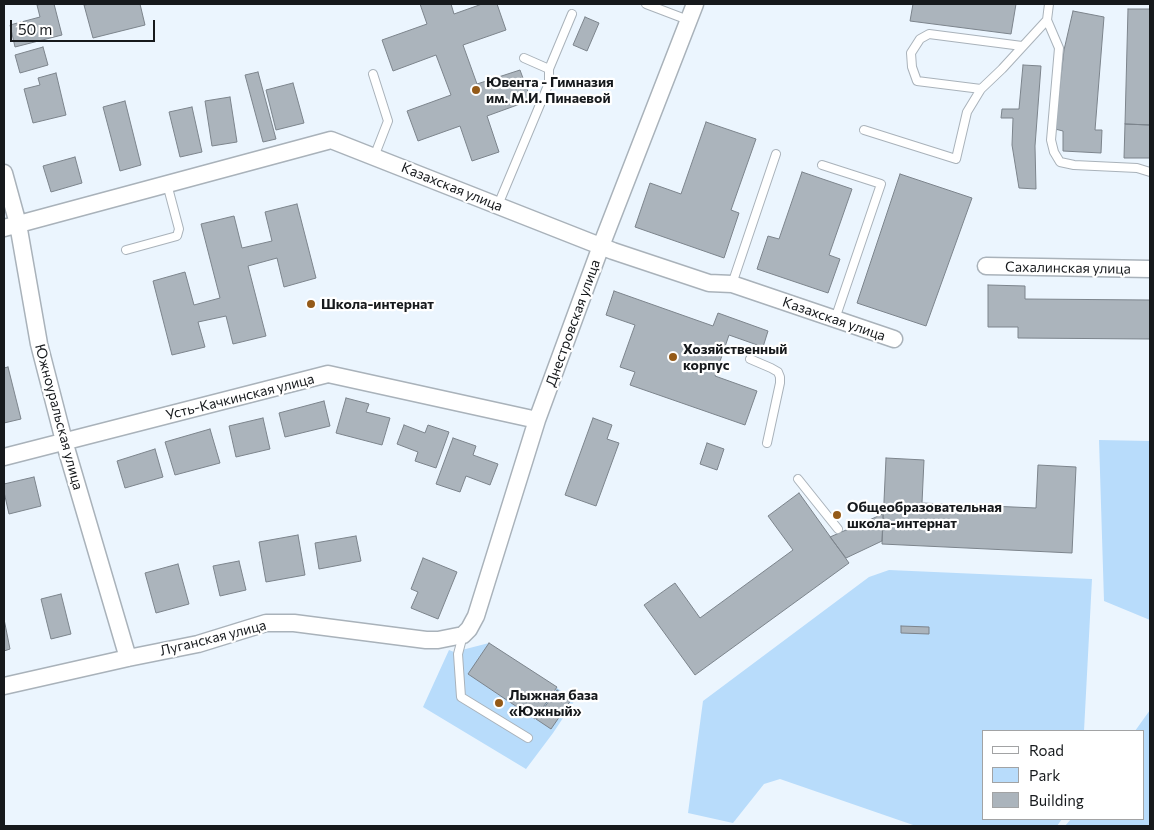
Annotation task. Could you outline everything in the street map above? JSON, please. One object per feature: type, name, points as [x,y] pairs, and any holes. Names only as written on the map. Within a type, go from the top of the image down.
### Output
[{"type":"street","name":"Днестровская улица","points":[[458,636],[469,629],[476,616],[537,420],[601,246],[695,4]]},
{"type":"street","name":"Казахская улица","points":[[11,226],[331,140],[601,246],[709,283],[732,284],[894,339]]},
{"type":"street","name":"Южноуральская улица","points":[[4,173],[11,226],[39,344],[64,441],[128,658]]},
{"type":"street","name":"Сахалинская улица","points":[[986,266],[1150,269]]},
{"type":"street","name":"Усть-Качкинская улица","points":[[4,457],[328,374],[537,420]]},
{"type":"street","name":"Луганская улица","points":[[4,686],[198,644],[253,626],[280,622],[426,640],[458,636]]},
{"type":"lane","points":[[646,4],[688,20]]},
{"type":"lane","points":[[1049,4],[1047,20],[1059,48],[1051,140],[1054,152],[1060,162],[1074,166],[1137,168],[1150,172]]},
{"type":"lane","points":[[498,205],[549,83],[549,69],[572,14]]},
{"type":"lane","points":[[864,130],[956,159],[967,112],[981,89],[1047,20]]},
{"type":"lane","points":[[981,89],[917,81],[912,67],[912,53],[920,39],[929,34],[1022,46]]},
{"type":"lane","points":[[524,58],[549,69]]},
{"type":"lane","points":[[373,74],[388,121],[374,157]]},
{"type":"lane","points":[[732,284],[776,154]]},
{"type":"lane","points":[[822,165],[881,184],[835,319]]},
{"type":"lane","points":[[126,250],[177,236],[179,229],[167,184]]},
{"type":"lane","points":[[750,359],[778,372],[780,377],[768,443]]},
{"type":"lane","points":[[798,479],[838,529]]},
{"type":"lane","points":[[458,636],[461,697],[528,738]]},
{"type":"green space","points":[[1099,440],[1150,441],[1150,620],[1104,601]]},
{"type":"green space","points":[[889,570],[1092,579],[1084,730],[982,730],[982,820],[1061,820],[1057,826],[916,826],[780,779],[764,784],[733,823],[688,813],[703,701],[869,577]]},
{"type":"green space","name":"Лыжная база «Южный»","points":[[489,643],[575,700],[526,769],[423,707],[449,650],[454,652]]},
{"type":"green space","points":[[1150,710],[1150,826],[1065,826],[1070,820],[1144,820],[1144,730],[1136,730]]},
{"type":"building","points":[[54,4],[62,35],[15,47],[10,25],[40,17],[37,5]]},
{"type":"building","points":[[140,4],[145,25],[93,38],[84,5]]},
{"type":"building","points":[[420,4],[451,4],[454,14],[482,4],[497,4],[506,30],[463,45],[477,84],[520,70],[531,100],[487,116],[499,152],[472,161],[460,126],[418,141],[407,111],[451,95],[436,55],[393,71],[382,40],[427,24]]},
{"type":"building","points":[[913,4],[1016,4],[1011,34],[910,21]]},
{"type":"building","points":[[1128,9],[1150,9],[1150,125],[1125,124]]},
{"type":"building","points":[[1073,11],[1104,17],[1095,130],[1102,130],[1101,153],[1063,151],[1063,131],[1055,129],[1064,50]]},
{"type":"building","points":[[585,17],[599,23],[587,51],[573,45]]},
{"type":"building","points":[[43,47],[48,65],[20,73],[15,55]]},
{"type":"building","points":[[1023,65],[1041,66],[1035,146],[1036,189],[1019,188],[1012,145],[1013,118],[1001,118],[1002,109],[1019,109]]},
{"type":"building","points":[[258,72],[276,139],[263,142],[245,75]]},
{"type":"building","points":[[56,73],[66,115],[33,123],[24,89],[40,85],[38,78]]},
{"type":"building","points":[[293,83],[304,123],[276,130],[266,90]]},
{"type":"building","points":[[230,97],[237,142],[212,146],[205,101]]},
{"type":"building","points":[[125,101],[141,165],[120,171],[103,107]]},
{"type":"building","points":[[192,107],[202,152],[180,157],[169,112]]},
{"type":"building","points":[[706,122],[756,139],[731,210],[739,213],[724,258],[635,227],[650,183],[681,194]]},
{"type":"building","points":[[1125,124],[1150,125],[1150,158],[1124,158]]},
{"type":"building","points":[[75,157],[82,183],[51,192],[43,166]]},
{"type":"building","points":[[802,172],[852,189],[829,255],[840,259],[828,293],[757,269],[768,236],[779,239]]},
{"type":"building","points":[[900,174],[972,198],[926,326],[857,303]]},
{"type":"building","points":[[297,204],[316,278],[284,287],[277,258],[248,266],[266,336],[233,344],[226,316],[198,322],[205,347],[172,355],[153,281],[185,272],[194,305],[220,298],[201,224],[234,216],[242,248],[272,241],[265,212]]},
{"type":"building","points":[[988,285],[1025,286],[1025,299],[1150,300],[1150,339],[1018,338],[1018,327],[988,327]]},
{"type":"building","name":"Хозяйственный корпус","points":[[614,291],[713,326],[718,313],[768,331],[763,347],[729,335],[715,376],[757,391],[745,425],[630,385],[635,372],[620,367],[635,325],[606,315]]},
{"type":"building","points":[[8,367],[21,419],[4,423],[4,368]]},
{"type":"building","points":[[346,398],[369,404],[366,412],[390,418],[382,445],[336,433]]},
{"type":"building","points":[[324,401],[330,426],[285,437],[279,413]]},
{"type":"building","points":[[263,418],[270,449],[236,457],[229,426]]},
{"type":"building","points":[[593,418],[612,425],[607,439],[619,443],[596,506],[565,495]]},
{"type":"building","points":[[404,425],[425,433],[428,425],[449,432],[436,468],[415,461],[418,452],[397,444]]},
{"type":"building","points":[[210,429],[220,463],[175,475],[165,442]]},
{"type":"building","points":[[453,438],[476,446],[473,455],[498,464],[490,485],[466,476],[460,492],[436,484]]},
{"type":"building","points":[[707,443],[724,449],[717,470],[700,464]]},
{"type":"building","points":[[155,449],[163,477],[125,488],[117,461]]},
{"type":"building","points":[[886,458],[924,460],[922,503],[1036,508],[1038,465],[1076,467],[1072,553],[882,544]]},
{"type":"building","points":[[34,477],[41,506],[9,514],[4,484]]},
{"type":"building","points":[[799,493],[849,563],[695,675],[644,605],[675,583],[700,618],[793,550],[768,516]]},
{"type":"building","points":[[883,514],[882,541],[846,558],[830,537]]},
{"type":"building","points":[[298,535],[305,575],[266,582],[259,542]]},
{"type":"building","points":[[356,536],[361,561],[319,569],[315,543]]},
{"type":"building","points":[[423,558],[457,572],[438,619],[411,608],[418,592],[411,589]]},
{"type":"building","points":[[239,561],[246,590],[220,596],[213,566]]},
{"type":"building","points":[[178,564],[189,604],[156,613],[145,573]]},
{"type":"building","points":[[61,594],[71,634],[51,639],[41,599]]},
{"type":"building","points":[[4,619],[10,649],[4,651]]},
{"type":"building","points":[[901,626],[929,627],[929,634],[901,633]]},
{"type":"building","points":[[489,643],[557,687],[535,719],[468,674]]},
{"type":"building","points":[[557,690],[571,700],[551,729],[536,719]]},
{"type":"place","name":"Ювента - Гимназия им. М.И. Пинаевой","points":[[476,90]]},
{"type":"place","name":"Школа-интернат","points":[[311,304]]},
{"type":"place","name":"Хозяйственный корпус","points":[[673,357]]},
{"type":"place","name":"Общеобразовательная школа-интернат","points":[[837,515]]},
{"type":"place","name":"Лыжная база «Южный»","points":[[499,703]]}]
